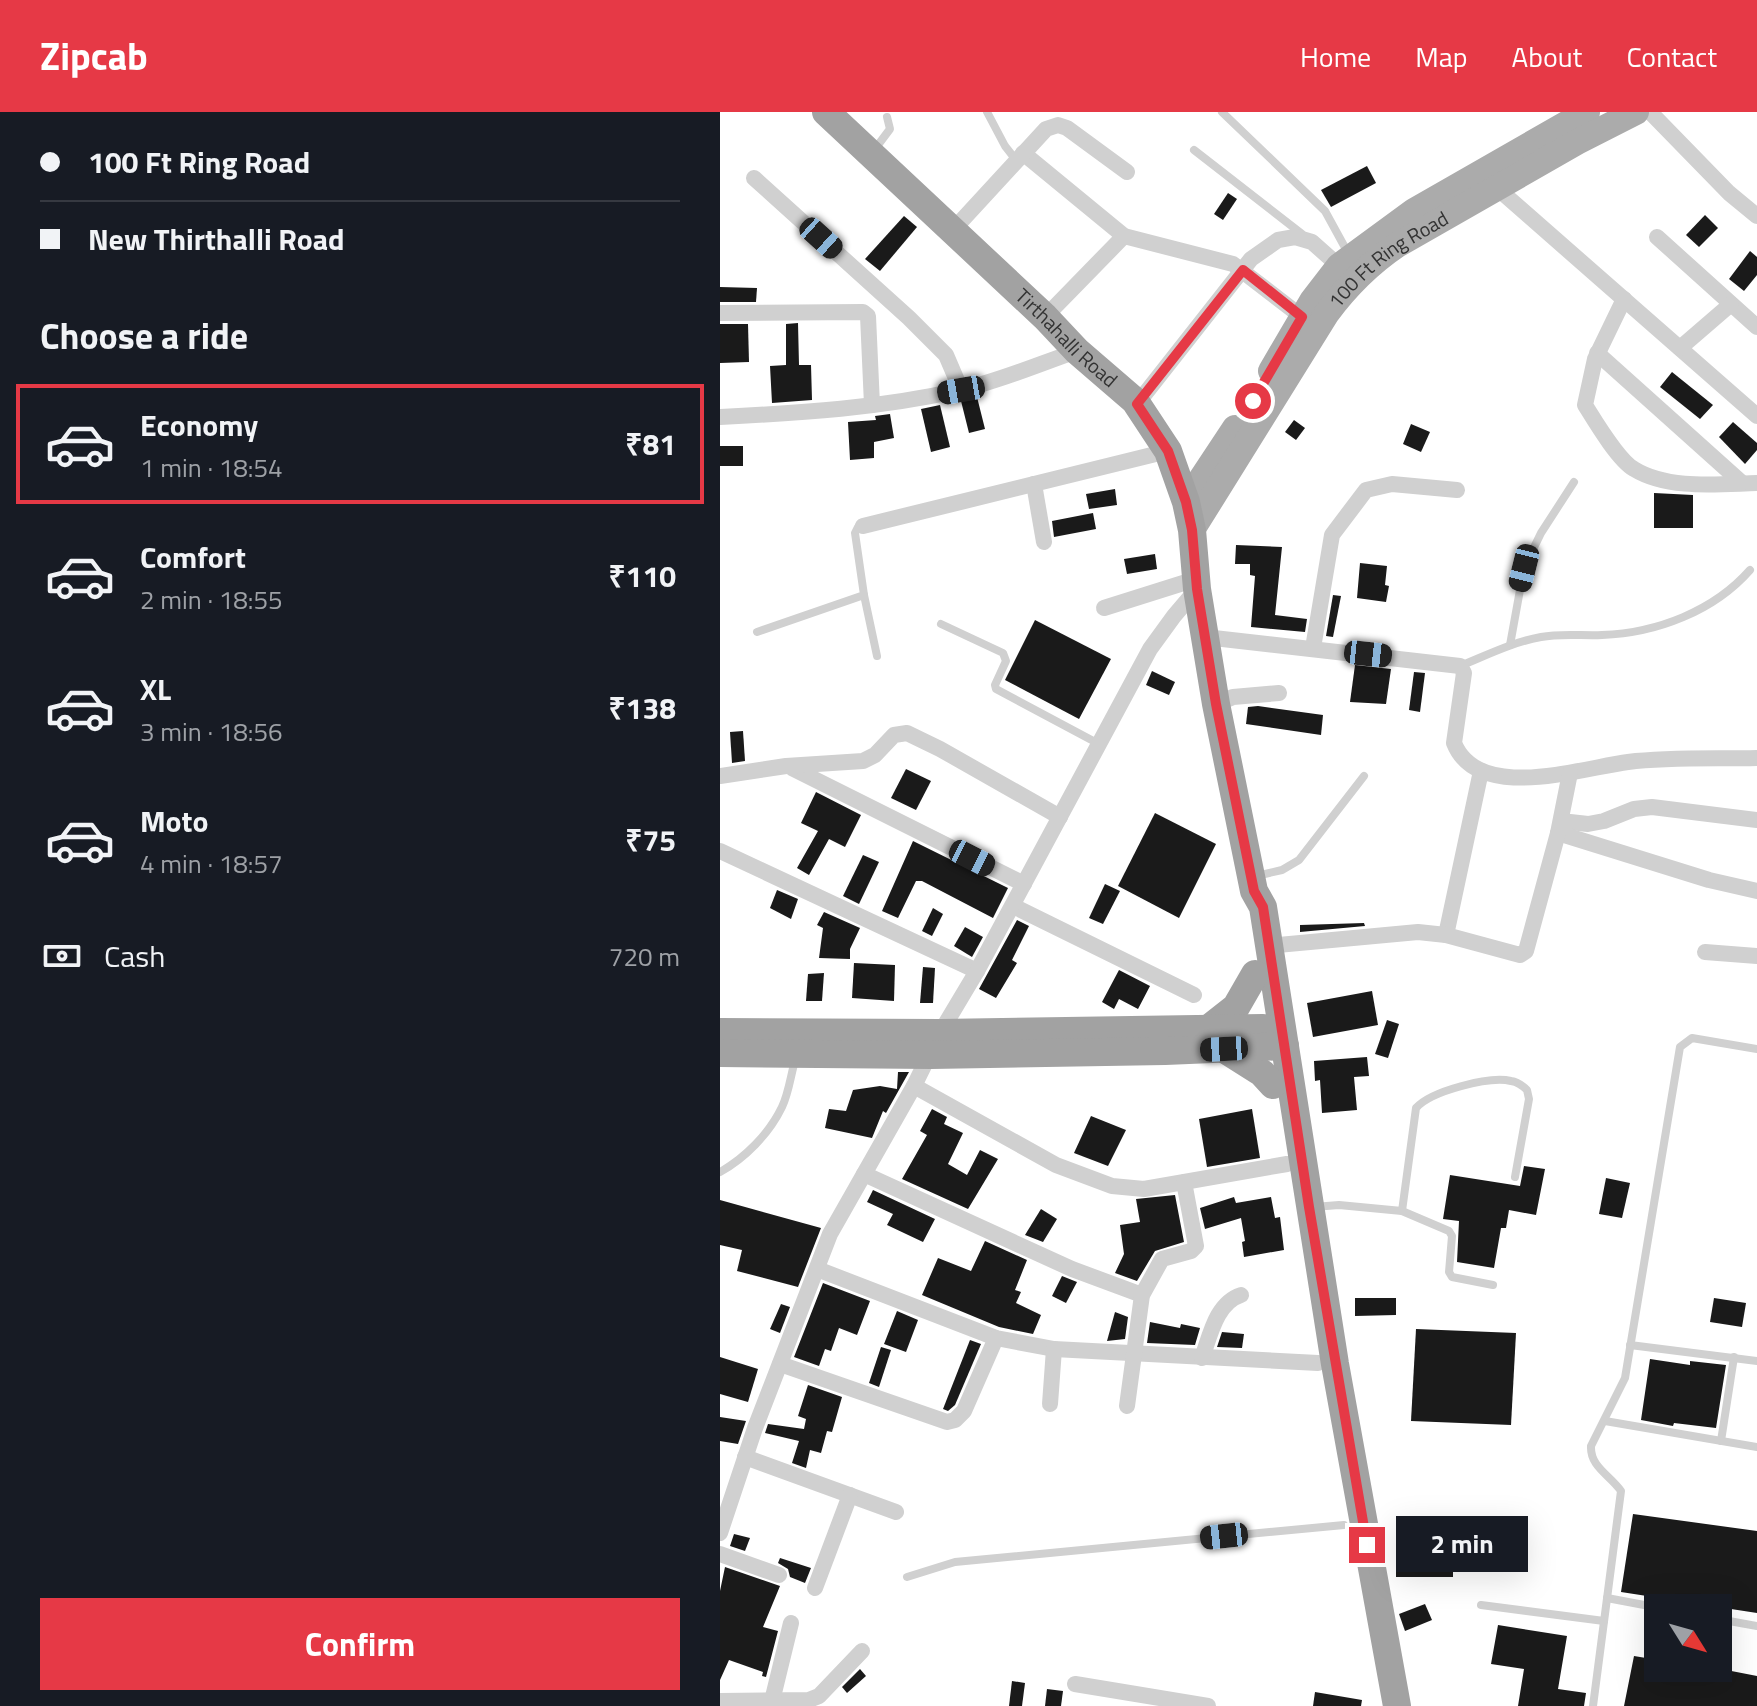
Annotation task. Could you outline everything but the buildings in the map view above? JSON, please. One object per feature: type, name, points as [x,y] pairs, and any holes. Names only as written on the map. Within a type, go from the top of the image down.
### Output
[{"type":"highway","name":"Tirthahalli Road","points":[[830,113],[1077,351],[1137,404],[1168,451],[1192,530],[1197,584],[1216,704],[1252,884],[1263,907],[1274,1037]]},
{"type":"highway","points":[[1252,884],[1250,911],[1255,974],[1274,1037],[1309,1207],[1390,1706]]},
{"type":"highway","points":[[1216,1039],[1255,974]]},
{"type":"highway","points":[[720,1032],[936,1044]]},
{"type":"highway","points":[[720,1053],[797,1053],[936,1044],[1274,1037]]},
{"type":"highway","points":[[1274,1037],[1273,1085],[1344,1525],[1390,1706]]},
{"type":"highway","points":[[1216,1039],[1262,1073],[1273,1085]]},
{"type":"main road","name":"100 Ft Ring Road","points":[[1192,530],[1344,290],[1376,259],[1636,112]]},
{"type":"main road","name":"100 Ft Ring Road","points":[[1186,502],[1253,401],[1302,317],[1344,262],[1414,211],[1579,114]]},
{"type":"street","points":[[1650,112],[1729,193],[1757,216]]},
{"type":"street","points":[[953,230],[1046,129],[1058,125],[1067,128],[1127,172]]},
{"type":"street","points":[[1020,156],[1124,236],[1233,264],[1302,317]]},
{"type":"street","points":[[754,178],[946,355],[961,390]]},
{"type":"street","points":[[1497,188],[1757,416]]},
{"type":"street","points":[[1045,317],[1124,236]]},
{"type":"street","points":[[1137,404],[1251,259],[1278,240],[1295,237],[1312,242],[1344,262]]},
{"type":"street","points":[[1657,237],[1757,327]]},
{"type":"street","points":[[1624,299],[1597,353],[1585,405],[1604,435],[1632,469],[1669,482],[1750,483]]},
{"type":"street","points":[[1680,348],[1731,304]]},
{"type":"street","points":[[720,313],[863,312],[868,316],[872,405]]},
{"type":"street","points":[[720,417],[805,413],[961,390],[1077,351]]},
{"type":"street","points":[[1597,353],[1750,483]]},
{"type":"street","points":[[863,526],[1168,451]]},
{"type":"street","points":[[1034,484],[1044,542]]},
{"type":"street","points":[[1313,648],[1332,535],[1366,490],[1392,484],[1457,490]]},
{"type":"street","points":[[1104,608],[1197,584]]},
{"type":"street","points":[[720,1533],[745,1457],[830,1234],[1013,906],[1150,649],[1197,584]]},
{"type":"street","points":[[1205,637],[1460,666],[1464,673],[1454,743],[1465,761],[1481,771],[1514,777],[1570,773],[1630,762],[1757,758]]},
{"type":"street","points":[[1216,704],[1233,697],[1279,693]]},
{"type":"street","points":[[791,768],[863,761],[875,755],[894,735],[907,733],[1060,817]]},
{"type":"street","points":[[720,776],[786,766],[1024,884]]},
{"type":"street","points":[[1446,935],[1481,771]]},
{"type":"street","points":[[1268,946],[1396,933],[1446,935],[1520,955],[1526,951],[1560,827],[1570,773]]},
{"type":"street","points":[[1560,827],[1604,821],[1634,809],[1652,807],[1757,820]]},
{"type":"street","points":[[1560,827],[1709,880],[1757,891]]},
{"type":"street","points":[[720,851],[977,971]]},
{"type":"street","points":[[1013,906],[1194,995]]},
{"type":"street","points":[[1705,952],[1757,956]]},
{"type":"street","points":[[914,1086],[1056,1165],[1112,1186],[1144,1189],[1287,1164]]},
{"type":"street","points":[[864,1174],[1072,1269],[1142,1295]]},
{"type":"street","points":[[1127,1406],[1142,1295],[1162,1259],[1191,1251],[1196,1246],[1184,1182]]},
{"type":"street","points":[[817,1269],[996,1338],[1054,1349],[1318,1363]]},
{"type":"street","points":[[1202,1358],[1222,1308],[1241,1295]]},
{"type":"street","points":[[780,1364],[947,1422],[955,1420],[964,1411],[996,1338]]},
{"type":"street","points":[[1050,1404],[1054,1349]]},
{"type":"street","points":[[745,1457],[896,1512]]},
{"type":"street","points":[[815,1588],[850,1495]]},
{"type":"street","points":[[720,1554],[779,1575]]},
{"type":"street","points":[[772,1701],[791,1623]]},
{"type":"street","points":[[720,1701],[809,1700],[819,1696],[862,1651]]},
{"type":"street","points":[[1075,1684],[1208,1706]]},
{"type":"lane","points":[[987,112],[1005,146],[1020,156]]},
{"type":"lane","points":[[1222,112],[1325,211],[1344,262]]},
{"type":"lane","points":[[872,153],[890,129],[887,117]]},
{"type":"lane","points":[[1194,150],[1312,242]]},
{"type":"lane","points":[[1510,645],[1524,568],[1541,533],[1574,482]]},
{"type":"lane","points":[[863,526],[858,527],[855,533],[877,656]]},
{"type":"lane","points":[[1460,666],[1510,645],[1545,636],[1606,635],[1642,630],[1702,610],[1734,588],[1750,570]]},
{"type":"lane","points":[[757,632],[864,595]]},
{"type":"lane","points":[[941,624],[1003,653],[1006,661],[995,685],[999,691],[1099,744]]},
{"type":"lane","points":[[1252,884],[1299,860],[1364,776]]},
{"type":"lane","points":[[1593,1706],[1621,1491],[1591,1456],[1591,1446],[1625,1378],[1680,1047],[1692,1038],[1757,1049]]},
{"type":"lane","points":[[720,1172],[738,1162],[765,1133],[782,1106],[797,1053]]},
{"type":"lane","points":[[1402,1211],[1416,1108],[1432,1096],[1479,1082],[1510,1080],[1527,1090],[1529,1099],[1515,1177]]},
{"type":"lane","points":[[1309,1207],[1339,1205],[1402,1211],[1449,1231],[1452,1236],[1449,1272],[1452,1277],[1493,1285]]},
{"type":"lane","points":[[1630,1345],[1757,1361]]},
{"type":"lane","points":[[1721,1441],[1734,1357]]},
{"type":"lane","points":[[1605,1421],[1757,1447]]},
{"type":"lane","points":[[907,1577],[955,1562],[1344,1525]]},
{"type":"lane","points":[[1607,1598],[1644,1605]]},
{"type":"lane","points":[[1481,1605],[1604,1621]]},
{"type":"lane","points":[[1732,1622],[1757,1626]]},
{"type":"route","points":[[1253,401],[1302,317],[1243,270],[1137,404],[1168,451],[1192,530],[1197,589],[1216,704],[1254,891],[1263,907],[1309,1207],[1367,1545]]}]
